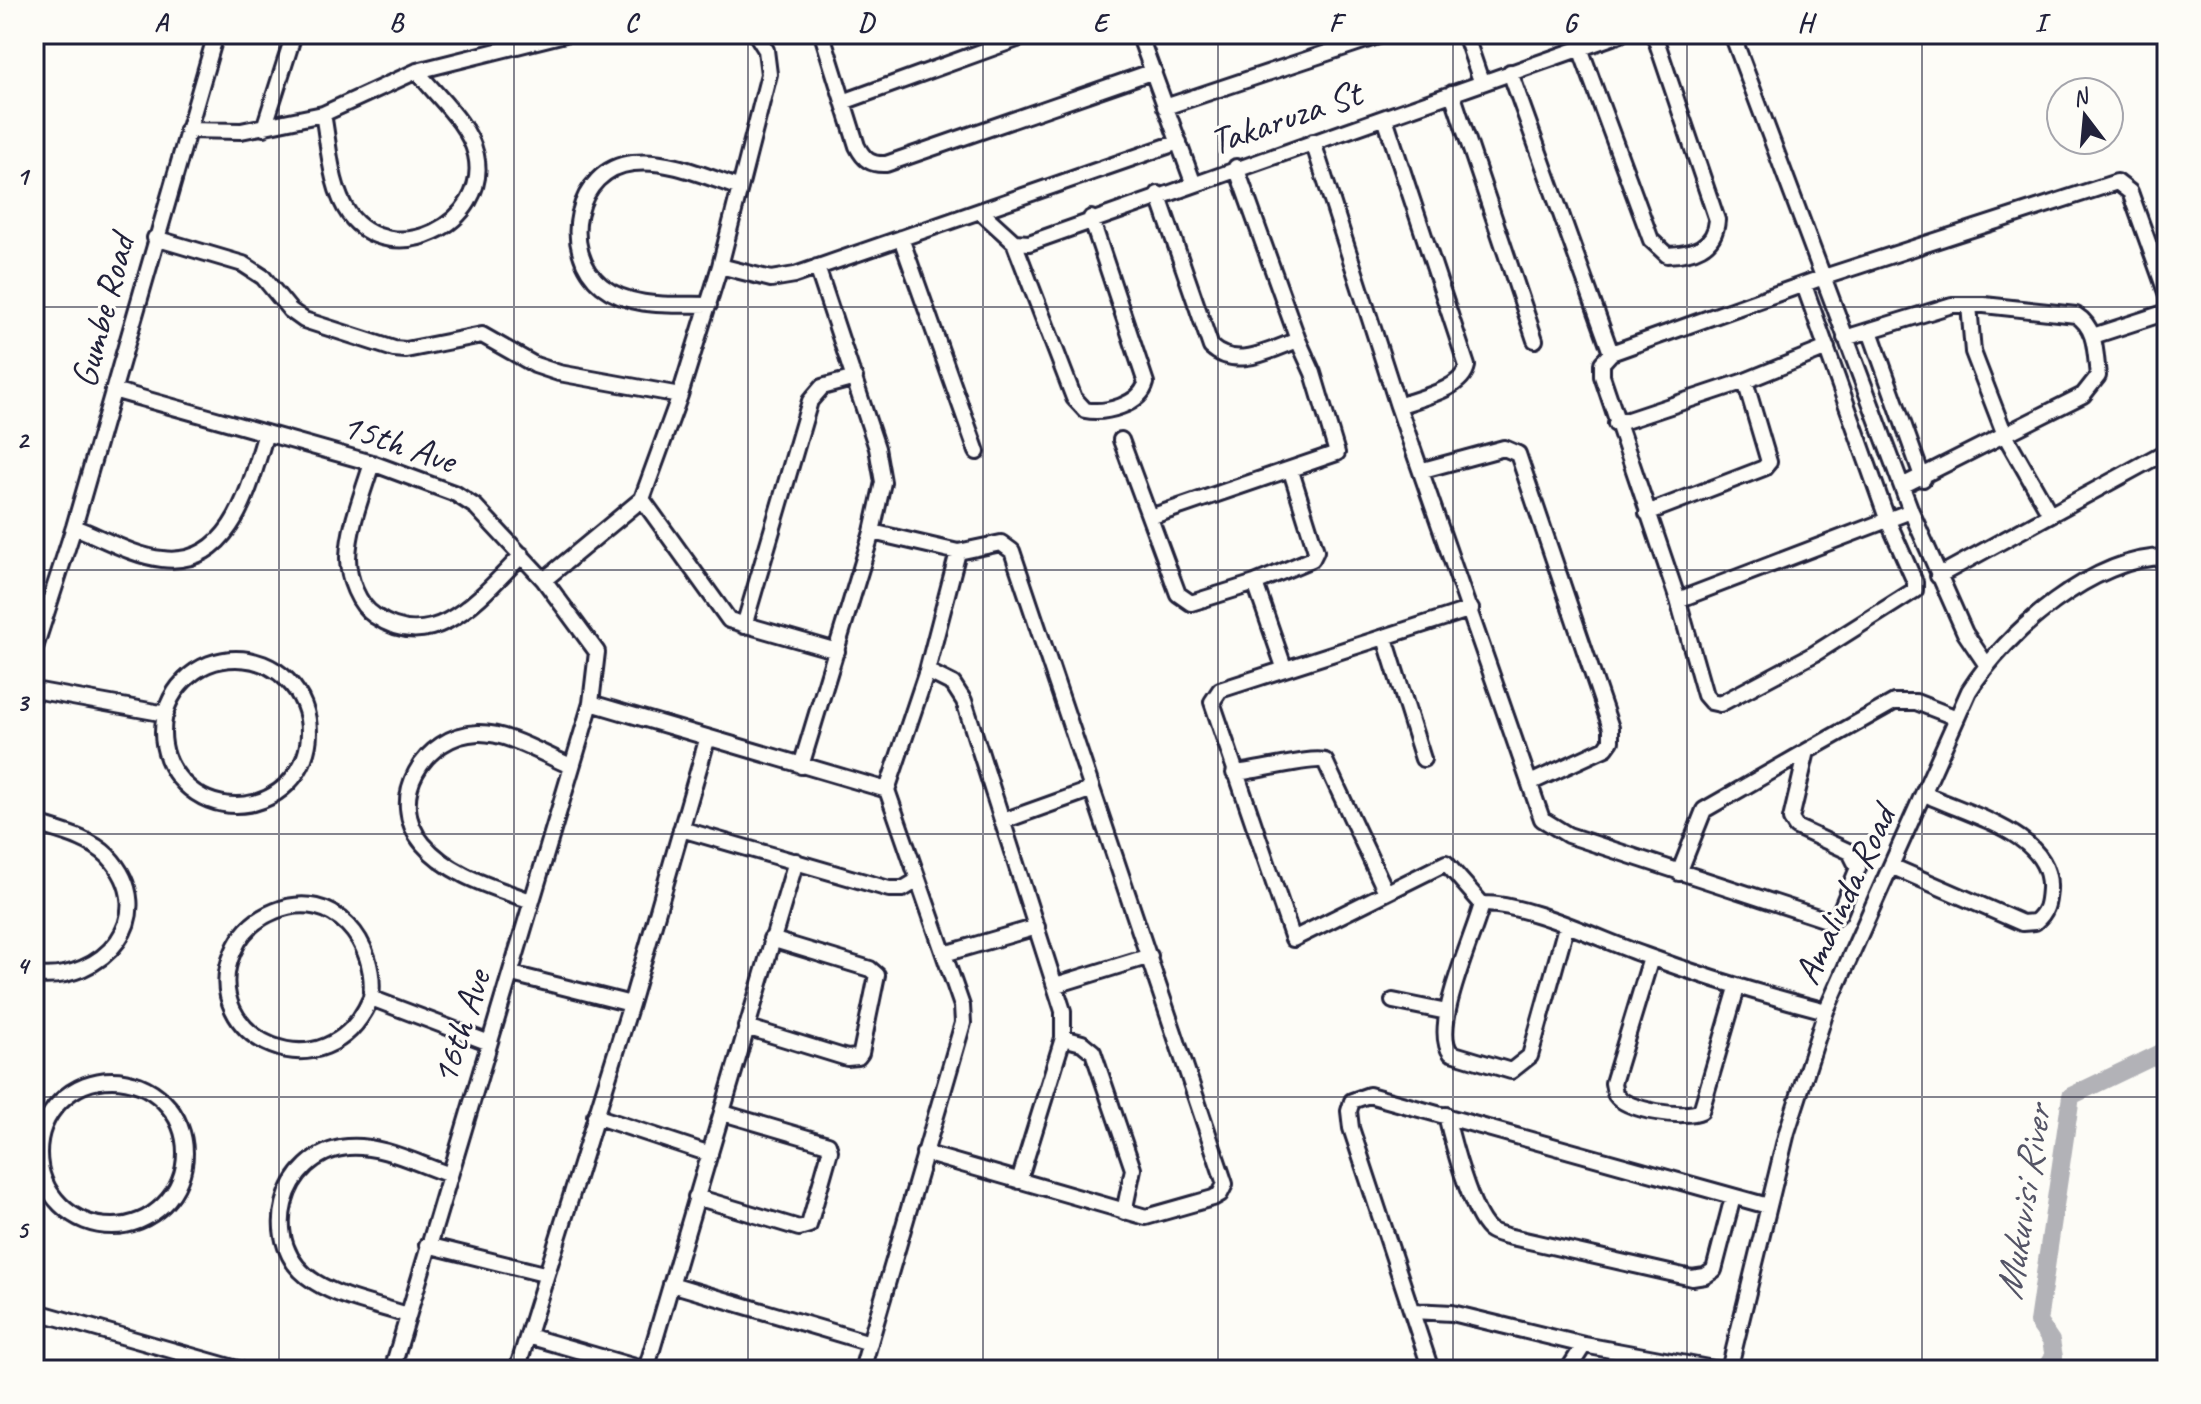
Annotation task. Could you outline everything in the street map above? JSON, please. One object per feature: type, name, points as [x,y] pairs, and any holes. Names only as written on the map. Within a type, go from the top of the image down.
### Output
[{"type":"street","name":"Gumbe Road","points":[[34,651],[74,527],[216,34]]},
{"type":"street","points":[[264,128],[294,34]]},
{"type":"street","points":[[187,130],[219,132],[264,128],[323,114],[417,71],[565,34]]},
{"type":"street","points":[[544,580],[642,499],[709,305],[769,74],[766,50],[756,34]]},
{"type":"street","points":[[822,34],[861,154],[875,164],[886,164],[1154,71]]},
{"type":"street","points":[[843,102],[1031,34]]},
{"type":"street","points":[[1139,34],[1193,182]]},
{"type":"street","points":[[1165,107],[1384,34]]},
{"type":"street","points":[[1465,34],[1481,81]]},
{"type":"street","name":"Takaruza St","points":[[1014,242],[1029,243],[1158,194],[1621,34]]},
{"type":"street","points":[[1580,48],[1651,240],[1667,255],[1682,255],[1707,244],[1716,234],[1717,220],[1654,34]]},
{"type":"street","points":[[1732,34],[1821,278],[1911,511],[1965,633],[1986,664]]},
{"type":"street","points":[[323,114],[340,196],[358,223],[388,239],[426,236],[442,230],[469,203],[475,186],[477,158],[465,131],[417,71]]},
{"type":"street","points":[[1510,72],[1611,353]]},
{"type":"street","points":[[1452,93],[1535,340]]},
{"type":"street","points":[[1385,118],[1467,366],[1465,373],[1454,384],[1398,406]]},
{"type":"street","points":[[720,266],[771,279],[817,267],[1179,142]]},
{"type":"street","points":[[1313,142],[1398,406],[1423,470],[1542,819],[1550,826],[1679,873],[1822,920],[1836,917],[1858,871],[1858,863],[1850,852],[1796,827],[1791,819],[1807,751]]},
{"type":"street","points":[[709,305],[644,302],[621,297],[601,285],[586,268],[578,246],[577,223],[583,200],[597,181],[616,167],[631,163],[654,162],[740,188]]},
{"type":"street","points":[[1150,517],[1337,453],[1313,373],[1298,340],[1236,167]]},
{"type":"street","points":[[1804,285],[1888,521],[1915,582],[1915,590],[1814,654],[1720,704],[1711,702],[1705,695],[1678,600],[1616,424],[1602,376],[1602,363],[1611,353],[1821,278],[2117,182],[2130,192],[2167,295]]},
{"type":"street","points":[[1158,194],[1211,347],[1226,356],[1247,358],[1298,340]]},
{"type":"street","points":[[980,211],[1014,242],[1074,398],[1085,410],[1112,409],[1136,399],[1146,383],[1091,218]]},
{"type":"street","points":[[155,238],[243,264],[263,277],[290,310],[304,320],[394,349],[406,350],[482,335],[535,365],[559,373],[680,395]]},
{"type":"street","points":[[901,238],[977,452]]},
{"type":"street","points":[[801,766],[872,532],[883,473],[817,267]]},
{"type":"street","points":[[1845,338],[1952,305],[2076,315],[2086,322],[2093,336],[2098,376],[2083,395],[1923,479],[1902,486]]},
{"type":"street","points":[[1969,305],[1973,352],[2005,435],[2050,514]]},
{"type":"street","points":[[2093,336],[2167,312]]},
{"type":"street","points":[[1870,331],[1923,479]]},
{"type":"street","points":[[1616,424],[1745,381],[1827,348]]},
{"type":"street","points":[[744,626],[810,401],[822,387],[855,378]]},
{"type":"street","points":[[1647,513],[1764,468],[1769,462],[1745,381]]},
{"type":"street","name":"15th Ave","points":[[113,390],[372,463],[456,494],[476,507],[544,580],[597,652],[591,703]]},
{"type":"street","points":[[74,527],[158,559],[188,557],[211,547],[238,517],[266,433]]},
{"type":"street","points":[[1121,440],[1178,594],[1191,603],[1255,583],[1312,559],[1316,551],[1291,471]]},
{"type":"street","points":[[1423,470],[1504,448],[1518,454],[1611,728],[1611,741],[1606,748],[1530,783]]},
{"type":"street","points":[[1938,576],[2167,451]]},
{"type":"street","points":[[372,463],[348,560],[359,597],[368,611],[389,625],[415,631],[450,622],[522,555]]},
{"type":"street","points":[[642,499],[734,624],[837,651]]},
{"type":"street","points":[[1678,600],[1911,511]]},
{"type":"street","points":[[872,532],[958,552],[993,542],[1001,543],[1012,551],[1225,1184],[1220,1194],[1213,1198],[1146,1217],[924,1153]]},
{"type":"street","points":[[864,1370],[963,1023],[962,1006],[887,790],[927,671],[958,552]]},
{"type":"street","name":"Amalinda Road","points":[[1729,1370],[1787,1132],[1826,1011],[1957,718],[1986,664],[2079,583],[2114,566],[2167,557]]},
{"type":"street","points":[[1255,583],[1284,667]]},
{"type":"street","points":[[1471,609],[1284,667],[1213,696],[1234,773],[1293,939],[1446,863],[1482,904],[1499,904],[1737,988],[1826,1011]]},
{"type":"street","points":[[1385,638],[1423,759]]},
{"type":"street","points":[[218,662],[255,662],[273,669],[300,696],[310,732],[307,751],[294,776],[273,795],[246,804],[217,803],[185,784],[173,769],[166,751],[166,714],[179,688],[200,669],[218,662]]},
{"type":"street","points":[[927,671],[959,691],[1063,1011],[1063,1038],[1019,1181]]},
{"type":"street","points":[[34,690],[166,714]]},
{"type":"street","points":[[1679,873],[1697,819],[1704,810],[1894,702],[1916,702],[1957,718]]},
{"type":"street","points":[[591,703],[707,740],[887,790]]},
{"type":"street","name":"16th Ave","points":[[392,1370],[487,1042],[512,974],[591,703]]},
{"type":"street","points":[[531,901],[471,879],[438,859],[422,843],[408,814],[407,799],[412,781],[420,763],[441,744],[458,736],[480,733],[497,736],[571,766]]},
{"type":"street","points":[[517,1370],[544,1274],[631,1004],[707,740]]},
{"type":"street","points":[[1234,773],[1257,772],[1316,758],[1325,761],[1386,892]]},
{"type":"street","points":[[1003,821],[1090,790]]},
{"type":"street","points":[[1891,866],[2022,923],[2035,922],[2048,907],[2049,871],[2033,846],[1925,794]]},
{"type":"street","points":[[34,823],[74,836],[107,856],[125,890],[128,912],[126,929],[115,947],[101,961],[82,971],[34,975]]},
{"type":"street","points":[[681,829],[889,889],[903,889],[918,880]]},
{"type":"street","points":[[528,1336],[646,1370],[796,861]]},
{"type":"street","points":[[1482,904],[1447,1012],[1446,1042],[1451,1053],[1511,1071],[1523,1065],[1530,1056],[1566,927]]},
{"type":"street","points":[[300,906],[319,909],[352,927],[363,943],[371,960],[371,998],[363,1015],[336,1042],[309,1051],[281,1050],[263,1042],[236,1016],[228,989],[229,960],[242,935],[263,916],[300,906]]},
{"type":"street","points":[[944,954],[1037,927]]},
{"type":"street","points":[[746,1027],[847,1058],[858,1057],[861,1053],[877,975],[870,969],[771,939]]},
{"type":"street","points":[[1056,985],[1150,956]]},
{"type":"street","points":[[1651,958],[1613,1083],[1617,1096],[1625,1103],[1680,1117],[1701,1111],[1708,1098],[1737,988]]},
{"type":"street","points":[[512,974],[631,1004]]},
{"type":"street","points":[[371,998],[487,1042]]},
{"type":"street","points":[[1393,1001],[1447,1012]]},
{"type":"street","points":[[1063,1038],[1082,1043],[1093,1052],[1132,1164],[1133,1182],[1124,1212]]},
{"type":"street","points":[[102,1081],[131,1083],[148,1090],[175,1117],[185,1153],[182,1172],[169,1197],[148,1216],[131,1223],[93,1223],[75,1216],[48,1190],[38,1153],[38,1133],[54,1109],[75,1090],[102,1081]]},
{"type":"street","points":[[1431,1370],[1351,1128],[1349,1111],[1352,1101],[1369,1095],[1768,1206]]},
{"type":"street","points":[[696,1197],[799,1228],[809,1225],[830,1151],[828,1144],[723,1113]]},
{"type":"street","points":[[1446,1115],[1454,1148],[1482,1221],[1492,1232],[1692,1278],[1705,1276],[1714,1270],[1733,1197]]},
{"type":"street","points":[[595,1116],[710,1154]]},
{"type":"street","points":[[407,1315],[334,1291],[299,1269],[288,1252],[282,1233],[286,1193],[311,1161],[329,1151],[349,1147],[370,1148],[448,1174]]},
{"type":"street","points":[[427,1245],[544,1274]]},
{"type":"street","points":[[671,1284],[870,1343]]},
{"type":"street","points":[[34,1311],[241,1370]]},
{"type":"street","points":[[1413,1311],[1452,1313],[1584,1345],[1719,1370]]},
{"type":"street","points":[[1568,1370],[1584,1345]]},
{"type":"waterway","name":"Mukuvisi River","points":[[2045,1370],[2054,1357],[2051,1341],[2038,1322],[2071,1096],[2167,1050]]}]
